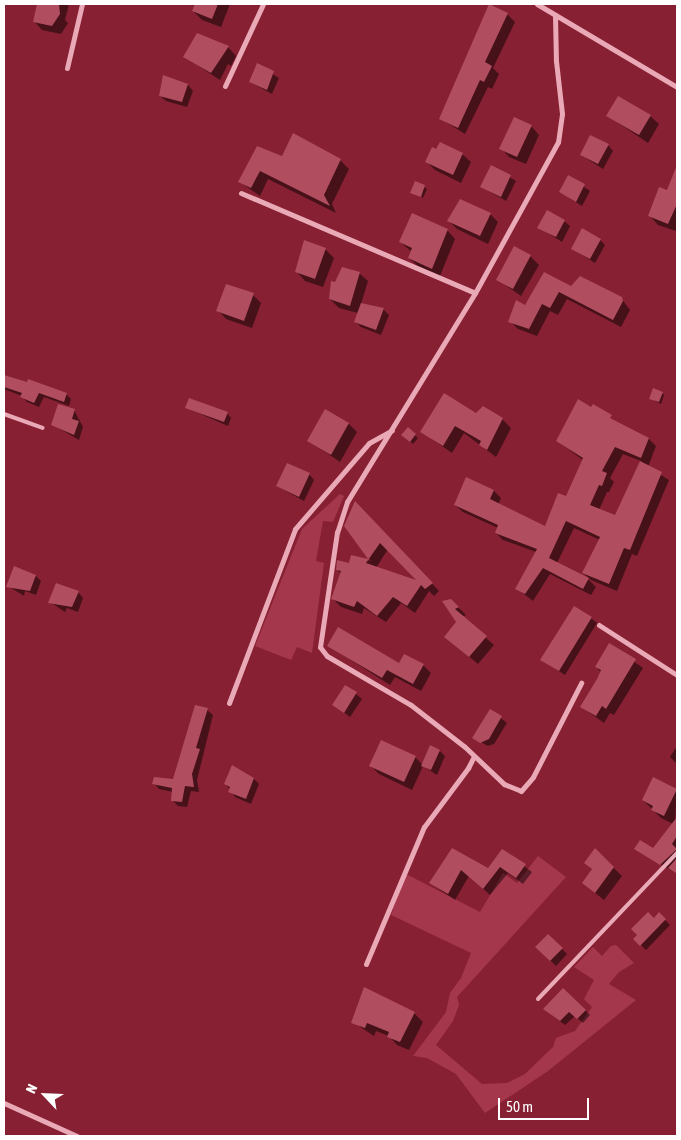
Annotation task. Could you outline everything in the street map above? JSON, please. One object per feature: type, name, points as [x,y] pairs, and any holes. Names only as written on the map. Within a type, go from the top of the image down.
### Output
[{"type":"street","points":[[67,68],[82,4]]},
{"type":"street","points":[[225,86],[263,4]]},
{"type":"street","points":[[537,4],[581,28],[677,88]]},
{"type":"street","points":[[555,15],[556,61],[562,114],[558,142],[475,293],[393,430],[347,502],[337,532],[320,647],[327,656],[411,705],[474,756],[504,784],[521,791],[533,777],[581,683]]},
{"type":"street","points":[[241,193],[475,293]]},
{"type":"street","points":[[229,703],[295,529],[369,443],[393,430]]},
{"type":"street","points":[[599,626],[677,675]]},
{"type":"street","points":[[366,964],[424,827],[468,768],[474,756]]},
{"type":"street","points":[[4,1103],[77,1136]]},
{"type":"lane","points":[[4,414],[43,428]]},
{"type":"lane","points":[[538,999],[677,853]]},
{"type":"shaded area","points":[[340,494],[344,496],[333,522],[323,521],[316,561],[324,563],[312,653],[297,647],[291,660],[255,646],[302,529]]},
{"type":"shaded area","points":[[538,856],[566,877],[457,997],[459,1005],[453,1021],[436,1045],[482,1084],[507,1083],[525,1074],[553,1047],[556,1038],[575,1031],[592,1007],[584,999],[594,980],[574,967],[593,947],[602,956],[611,946],[616,945],[634,963],[619,972],[609,984],[636,1000],[548,1071],[485,1113],[456,1074],[427,1058],[413,1056],[446,1012],[450,993],[461,978],[471,953],[391,915],[406,874],[480,912],[503,873],[517,883]]},
{"type":"building","points":[[37,4],[59,4],[60,14],[52,26],[33,22]]},
{"type":"building","points":[[195,4],[218,4],[212,19],[192,11]]},
{"type":"building","points":[[489,4],[508,13],[485,62],[492,66],[484,82],[480,80],[458,128],[439,119]]},
{"type":"building","points":[[197,33],[229,46],[211,73],[183,57]]},
{"type":"building","points":[[257,63],[274,71],[267,90],[249,82]]},
{"type":"building","points":[[163,75],[188,84],[182,102],[159,96]]},
{"type":"building","points":[[618,96],[651,115],[639,135],[606,116]]},
{"type":"building","points":[[514,117],[532,125],[517,157],[499,149]]},
{"type":"building","points":[[293,133],[341,159],[324,195],[330,206],[260,171],[251,188],[238,182],[257,146],[282,156]]},
{"type":"building","points":[[590,135],[609,144],[598,164],[580,155]]},
{"type":"building","points":[[440,142],[463,153],[453,175],[425,162],[432,147],[436,149]]},
{"type":"building","points":[[491,165],[511,175],[501,197],[480,187]]},
{"type":"building","points":[[677,165],[677,204],[668,224],[648,216],[659,187],[667,190]]},
{"type":"building","points":[[568,175],[585,184],[576,202],[559,192]]},
{"type":"building","points":[[415,181],[425,185],[421,197],[410,193]]},
{"type":"building","points":[[460,199],[491,213],[480,236],[447,221]]},
{"type":"building","points":[[547,210],[565,220],[556,237],[537,228]]},
{"type":"building","points":[[412,213],[448,229],[432,269],[408,258],[412,248],[399,242]]},
{"type":"building","points":[[582,228],[601,239],[590,259],[571,249]]},
{"type":"building","points":[[304,240],[326,248],[315,279],[295,272]]},
{"type":"building","points":[[514,246],[531,255],[513,289],[496,280]]},
{"type":"building","points":[[342,267],[360,272],[350,306],[329,299],[331,281],[335,282]]},
{"type":"building","points":[[544,272],[571,286],[580,276],[622,297],[623,301],[613,320],[559,292],[550,308],[542,304],[529,329],[508,322],[516,300],[525,305]]},
{"type":"building","points":[[226,284],[254,293],[244,321],[216,311]]},
{"type":"building","points":[[361,303],[384,308],[376,330],[354,322]]},
{"type":"building","points":[[4,375],[27,382],[28,379],[67,393],[64,402],[39,393],[34,403],[20,397],[22,393],[4,387]]},
{"type":"building","points":[[653,388],[663,392],[659,402],[649,399]]},
{"type":"building","points":[[444,393],[476,413],[483,406],[503,418],[487,450],[479,445],[481,441],[455,426],[443,446],[420,432]]},
{"type":"building","points":[[189,398],[228,412],[224,422],[185,408]]},
{"type":"building","points":[[578,399],[591,407],[593,404],[612,415],[610,418],[649,438],[641,458],[615,447],[602,471],[607,473],[602,486],[599,485],[590,505],[615,515],[640,461],[662,472],[630,550],[624,548],[609,584],[582,573],[600,537],[566,521],[549,558],[589,578],[583,589],[543,568],[525,594],[515,589],[537,549],[495,533],[498,525],[454,505],[466,477],[494,490],[490,499],[545,526],[558,493],[566,496],[583,458],[556,441]]},
{"type":"building","points":[[58,404],[75,409],[72,419],[79,421],[74,435],[51,425]]},
{"type":"building","points":[[325,409],[349,423],[331,455],[307,441]]},
{"type":"building","points":[[408,427],[416,434],[410,442],[401,435]]},
{"type":"building","points":[[287,463],[310,473],[299,497],[276,486]]},
{"type":"building","points":[[355,501],[433,583],[425,589],[421,585],[407,606],[393,597],[377,616],[357,601],[354,607],[331,599],[341,571],[336,570],[337,560],[349,563],[351,555],[368,559],[344,526]],"holes":[[[380,543],[416,580],[366,563]]]},
{"type":"building","points":[[14,566],[36,575],[30,591],[6,587]]},
{"type":"building","points":[[56,583],[79,591],[72,607],[48,603]]},
{"type":"building","points":[[451,599],[459,607],[455,609],[487,636],[469,657],[444,637],[456,622],[442,601]]},
{"type":"building","points":[[574,606],[592,617],[559,671],[540,660]]},
{"type":"building","points":[[338,627],[399,663],[404,654],[424,664],[413,684],[387,670],[382,678],[327,646]]},
{"type":"building","points":[[609,643],[636,659],[606,709],[602,706],[596,716],[580,707],[597,679],[601,670],[595,667]]},
{"type":"building","points":[[345,685],[357,692],[344,713],[332,705]]},
{"type":"building","points":[[195,705],[208,708],[196,748],[200,749],[192,774],[194,787],[185,786],[182,802],[171,801],[172,788],[152,784],[154,777],[173,779]]},
{"type":"building","points":[[490,709],[502,716],[489,739],[480,743],[472,738]]},
{"type":"building","points":[[381,740],[416,756],[404,782],[369,766]]},
{"type":"building","points":[[430,745],[440,750],[431,770],[421,766]]},
{"type":"building","points":[[232,765],[254,778],[246,799],[228,792],[230,787],[224,784]]},
{"type":"building","points":[[653,777],[677,789],[664,816],[651,810],[653,806],[642,800]]},
{"type":"building","points":[[677,817],[677,836],[672,844],[677,849],[660,865],[634,849],[640,840],[653,848]]},
{"type":"building","points":[[452,848],[488,868],[502,849],[526,864],[516,878],[500,867],[483,889],[461,870],[448,894],[429,883]]},
{"type":"building","points":[[595,848],[614,867],[595,893],[582,883],[592,869],[584,863]]},
{"type":"building","points":[[677,858],[677,874],[668,868]]},
{"type":"building","points":[[648,912],[654,918],[659,912],[666,919],[640,946],[633,939],[637,935],[631,929]]},
{"type":"building","points":[[548,934],[563,948],[550,961],[535,947]]},
{"type":"building","points":[[364,987],[415,1012],[400,1042],[387,1037],[389,1032],[367,1023],[365,1028],[351,1023]]},
{"type":"building","points":[[563,988],[586,1010],[577,1019],[569,1012],[560,1021],[543,1009]]}]
